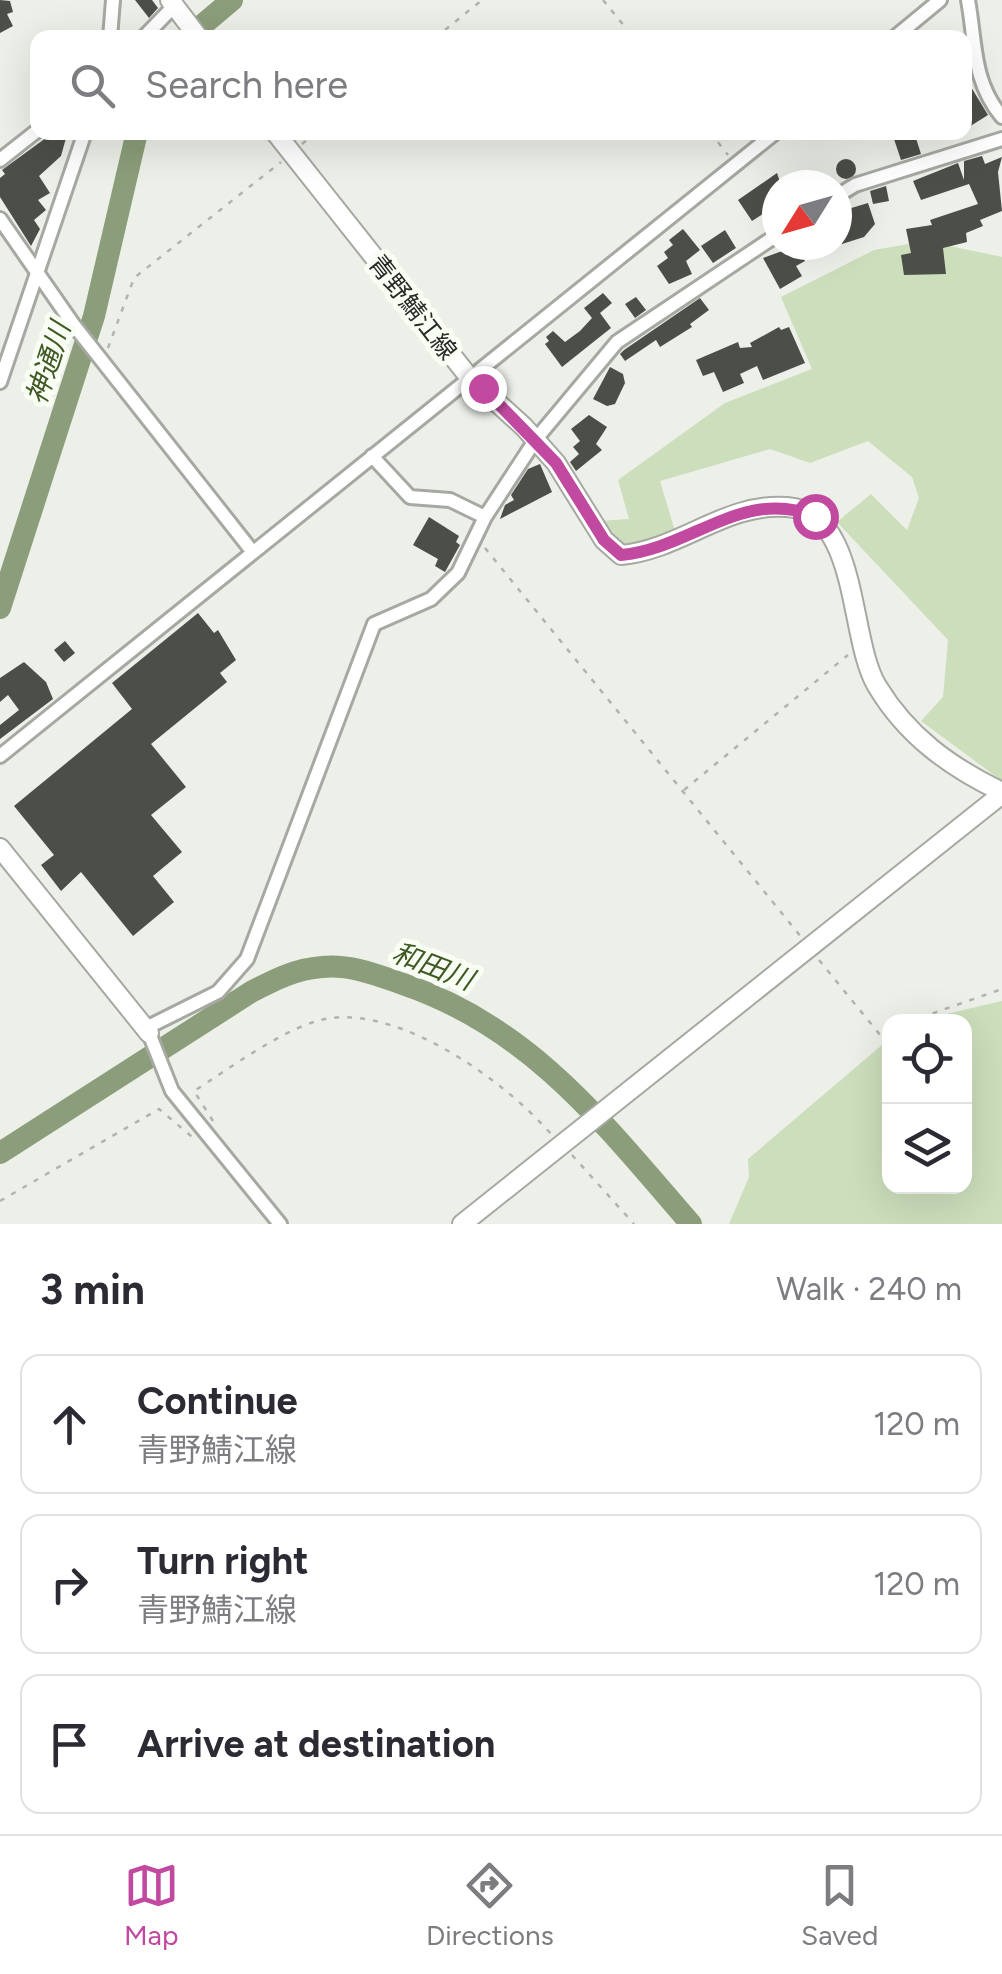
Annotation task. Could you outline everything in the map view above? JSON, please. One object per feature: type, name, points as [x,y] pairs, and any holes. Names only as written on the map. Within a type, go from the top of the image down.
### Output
[{"type":"main road","points":[[174,6],[194,30]]},
{"type":"main road","name":"青野鯖江線","points":[[281,140],[468,376],[536,439],[604,540],[621,555],[647,553],[756,508],[790,506],[815,516],[835,538],[874,682],[908,730],[960,772],[1002,793]]},
{"type":"main road","points":[[462,1224],[1002,793]]},
{"type":"main road","points":[[0,848],[147,1031]]},
{"type":"street","points":[[111,30],[113,0]]},
{"type":"street","points":[[904,30],[940,0]]},
{"type":"street","points":[[968,0],[972,30]]},
{"type":"street","points":[[151,30],[174,6]]},
{"type":"street","points":[[972,31],[978,78],[985,97],[1002,117]]},
{"type":"street","points":[[0,160],[30,136]]},
{"type":"street","points":[[852,188],[1002,139]]},
{"type":"street","points":[[0,382],[34,272],[82,140]]},
{"type":"street","points":[[0,756],[766,140]]},
{"type":"street","points":[[0,219],[100,360],[252,552]]},
{"type":"street","points":[[280,1224],[165,1078],[147,1031],[218,992],[247,959],[374,624],[431,599],[458,573],[480,542],[485,516],[536,439],[617,342],[762,245]]},
{"type":"street","points":[[372,456],[410,497],[450,500],[485,516]]},
{"type":"path","points":[[445,30],[482,0]]},
{"type":"path","points":[[603,0],[627,30]]},
{"type":"path","points":[[100,360],[134,278],[307,140]]},
{"type":"path","points":[[716,140],[736,164]]},
{"type":"path","points":[[480,542],[882,1035]]},
{"type":"path","points":[[683,791],[864,642]]},
{"type":"path","points":[[931,1014],[1002,989]]},
{"type":"path","points":[[221,1134],[194,1091],[252,1054],[330,1018],[397,1029],[429,1041],[520,1099],[552,1135]]},
{"type":"path","points":[[0,1201],[160,1109],[195,1140],[222,1152]]},
{"type":"path","points":[[571,1154],[634,1224]]},
{"type":"green space","points":[[926,241],[1002,257],[1002,781],[921,721],[943,697],[948,640],[837,522],[871,494],[907,530],[919,498],[912,477],[868,441],[810,463],[770,449],[660,481],[675,531],[651,548],[618,543],[600,521],[629,519],[618,480],[725,403],[812,369],[781,297],[874,250]]},
{"type":"green space","points":[[1002,1001],[1002,1224],[729,1224],[749,1177],[748,1159],[882,1045],[882,1194],[972,1194],[972,1014],[946,1014]]},
{"type":"building","points":[[0,0],[10,1],[13,12],[7,14],[13,26],[0,33]]},
{"type":"building","points":[[135,0],[152,0],[158,8],[149,18]]},
{"type":"building","points":[[972,89],[988,115],[972,125]]},
{"type":"building","points":[[43,140],[65,140],[61,156],[39,176],[50,193],[38,200],[46,210],[34,220],[40,229],[31,246],[0,197],[0,178],[5,174],[2,170]]},
{"type":"building","points":[[894,140],[917,140],[921,154],[901,160]]},
{"type":"building","points":[[982,156],[985,164],[1002,157],[998,172],[1002,211],[980,220],[983,226],[966,233],[967,242],[943,248],[946,274],[904,275],[901,255],[911,253],[906,229],[932,225],[930,220],[978,204],[969,184],[921,200],[913,181],[958,163],[964,180],[964,161]]},
{"type":"building","points":[[846,159],[855,165],[852,177],[852,170],[836,169]]},
{"type":"building","points":[[762,183],[762,215],[752,221],[738,200]]},
{"type":"building","points":[[886,186],[889,201],[873,204],[870,191]]},
{"type":"building","points":[[868,203],[875,224],[864,237],[852,241],[852,208]]},
{"type":"building","points":[[683,229],[700,250],[686,261],[692,274],[669,284],[657,266],[668,258],[664,252],[673,245],[669,240]]},
{"type":"building","points":[[725,230],[736,248],[713,263],[701,246]]},
{"type":"building","points":[[764,260],[804,260],[796,266],[802,276],[780,289]]},
{"type":"building","points":[[603,293],[612,303],[600,313],[611,328],[562,367],[545,344],[549,341],[546,337],[553,331],[565,342],[580,331],[592,318],[584,308]]},
{"type":"building","points":[[636,297],[646,310],[635,318],[625,304]]},
{"type":"building","points":[[700,298],[709,310],[690,324],[692,327],[660,347],[656,340],[625,361],[620,354],[624,350]]},
{"type":"building","points":[[779,327],[789,327],[805,363],[763,380],[757,366],[740,374],[744,383],[723,392],[714,372],[703,376],[696,360],[738,342],[740,348],[752,347],[750,343]]},
{"type":"building","points":[[610,367],[623,374],[625,383],[615,404],[607,406],[593,399]]},
{"type":"building","points":[[589,415],[607,427],[596,444],[602,450],[576,471],[570,462],[579,454],[573,447],[580,441],[571,429]]},
{"type":"building","points":[[540,464],[552,492],[500,519],[528,469]]},
{"type":"building","points":[[429,517],[459,536],[456,542],[460,545],[445,572],[435,566],[438,559],[413,545]]},
{"type":"building","points":[[198,613],[214,633],[218,630],[236,660],[220,673],[227,682],[151,744],[186,787],[151,815],[182,852],[153,876],[174,902],[133,936],[81,872],[61,891],[41,865],[54,855],[14,806],[132,709],[112,683]]},
{"type":"building","points":[[65,641],[75,653],[64,662],[54,650]]},
{"type":"building","points":[[24,662],[46,682],[53,699],[0,739],[0,725],[19,710],[8,695],[0,702],[0,678]]},
{"type":"waterway","name":"神通川","points":[[196,30],[232,0]]},
{"type":"waterway","name":"神通川","points":[[0,608],[94,316],[135,140]]},
{"type":"waterway","name":"和田川","points":[[0,1153],[251,992],[303,970],[343,967],[383,977],[449,1003],[528,1053],[596,1116],[691,1224]]},
{"type":"route","points":[[483,388],[556,463],[604,540],[621,555],[647,553],[756,508],[790,506],[815,516]]}]
